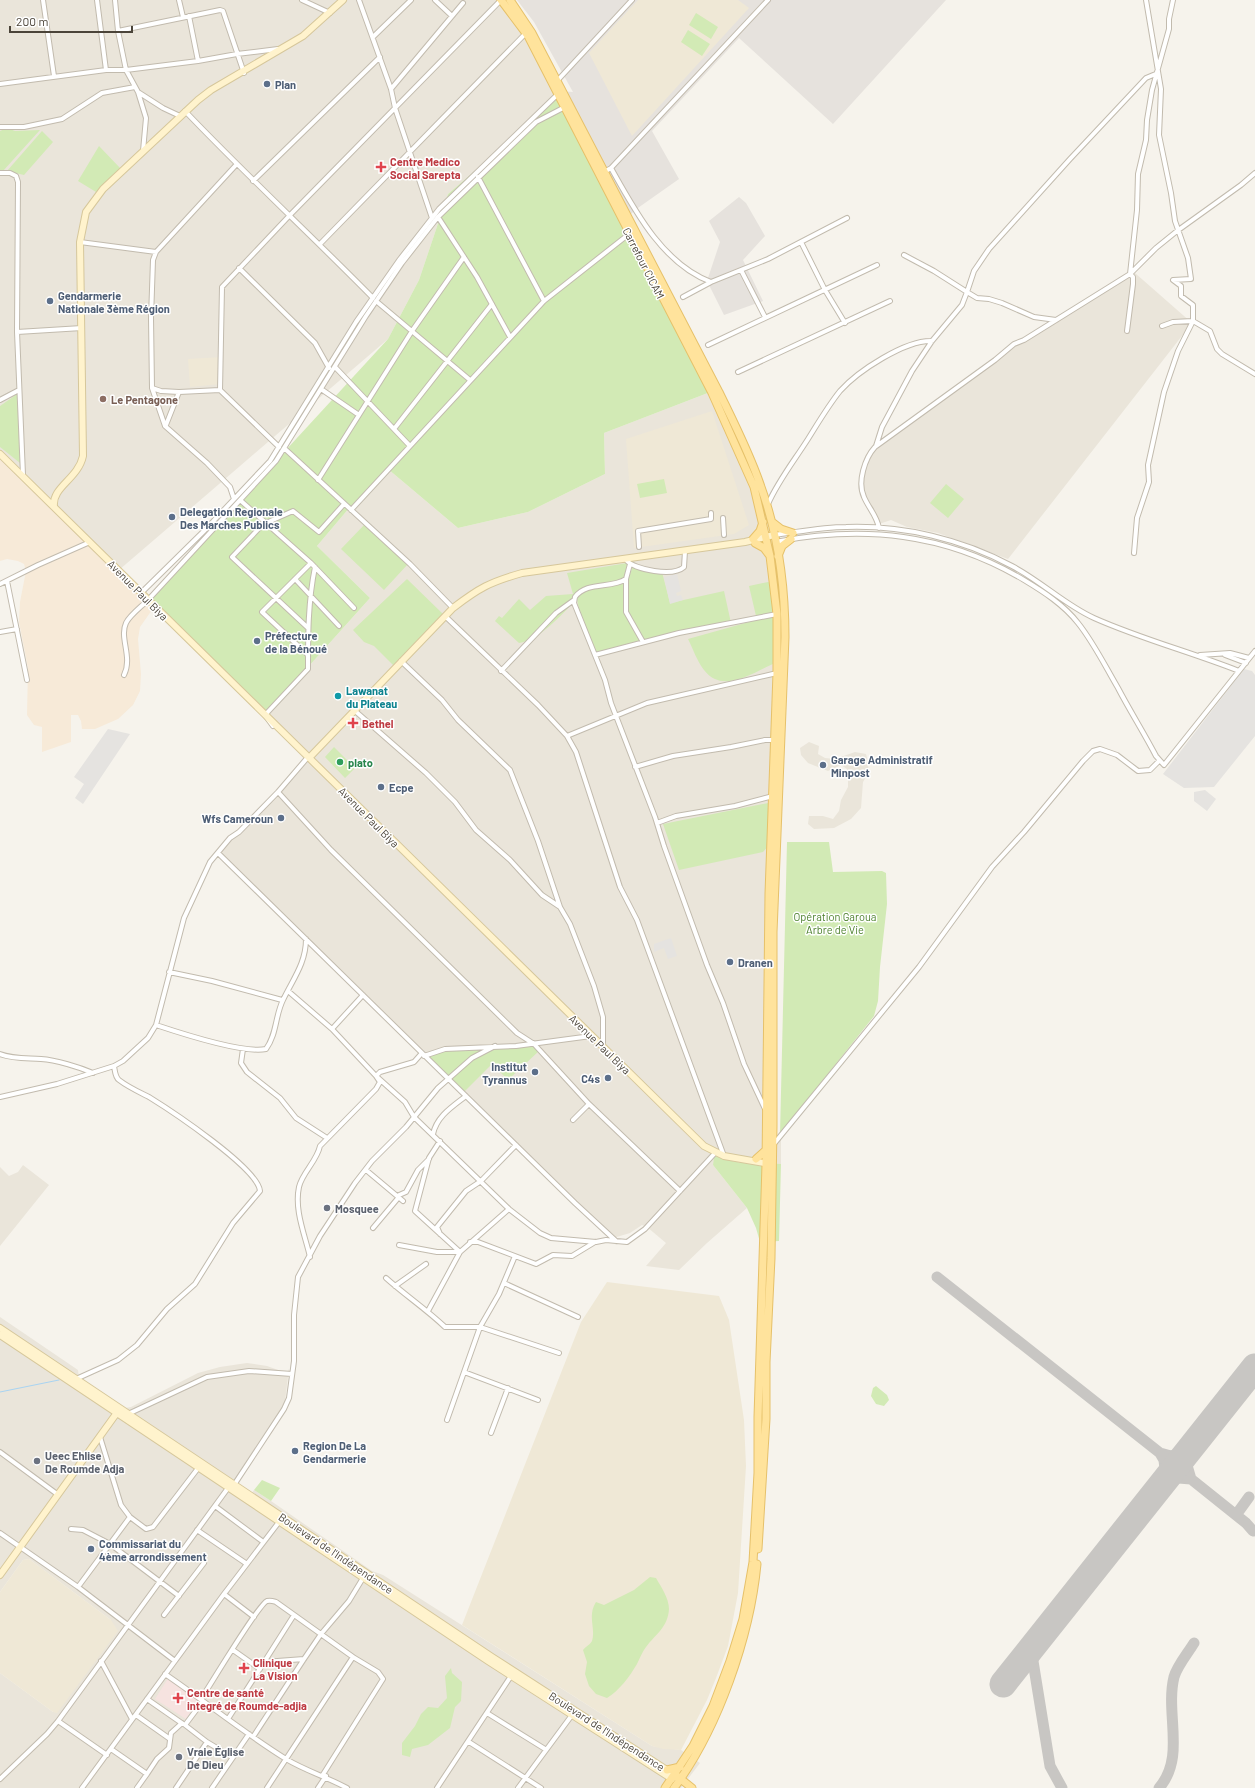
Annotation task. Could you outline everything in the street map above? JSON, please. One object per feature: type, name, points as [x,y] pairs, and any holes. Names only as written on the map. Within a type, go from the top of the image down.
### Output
[{"type":"main road","points":[[54,506],[54,498],[56,493],[74,475],[83,456],[80,242],[84,219],[92,203],[103,189],[183,114],[211,90],[244,73],[303,36],[330,14],[343,0]]},
{"type":"main road","name":"Carrefour CICAM","points":[[501,0],[526,33],[712,393],[754,487],[763,522],[771,539]]},
{"type":"main road","points":[[510,0],[532,33],[631,221],[738,431],[761,487],[772,522],[771,539],[782,590],[785,631],[773,932],[773,1145],[769,1161],[758,1417],[758,1473],[753,1562],[743,1619],[730,1661],[700,1735],[680,1767],[676,1781]]},
{"type":"main road","name":"Avenue Paul Biya","points":[[0,454],[704,1146],[715,1153],[724,1156],[769,1161]]},
{"type":"main road","points":[[42,495],[56,493]]},
{"type":"main road","points":[[754,541],[763,522]]},
{"type":"main road","points":[[666,1788],[676,1781],[694,1757],[712,1723],[730,1677],[748,1620],[756,1574],[761,1522],[771,1258],[769,1161],[766,1150],[767,971],[777,672],[777,614],[774,556],[792,536],[772,522]]},
{"type":"main road","points":[[309,758],[400,661],[453,608],[477,590],[495,581],[522,573],[628,562],[685,551],[771,539]]},
{"type":"main road","points":[[754,541],[774,556]]},
{"type":"main road","points":[[752,1159],[766,1150]]},
{"type":"main road","name":"Boulevard de l'Indépendance","points":[[0,1328],[75,1379],[118,1412],[127,1415],[279,1522],[511,1676],[676,1781]]},
{"type":"main road","name":"Boulevard de l'Indépendance","points":[[0,1335],[199,1467],[667,1770],[676,1781]]},
{"type":"main road","points":[[0,1575],[57,1494],[118,1412]]},
{"type":"main road","points":[[667,1770],[680,1767]]},
{"type":"main road","points":[[676,1781],[688,1788]]},
{"type":"main road","points":[[676,1781],[692,1788]]},
{"type":"street","points":[[43,0],[54,76]]},
{"type":"street","points":[[97,0],[106,70]]},
{"type":"street","points":[[115,0],[118,31],[126,70],[138,92],[146,118],[143,152]]},
{"type":"street","points":[[179,0],[183,17]]},
{"type":"street","points":[[302,0],[330,14]]},
{"type":"street","points":[[359,0],[391,89],[395,108],[432,218]]},
{"type":"street","points":[[373,37],[411,0]]},
{"type":"street","points":[[435,0],[452,16]]},
{"type":"street","points":[[220,390],[222,287],[290,215],[501,0]]},
{"type":"street","points":[[557,81],[632,0]]},
{"type":"street","points":[[604,172],[611,168],[768,0]]},
{"type":"street","points":[[1134,553],[1136,526],[1149,482],[1148,465],[1164,392],[1175,360],[1193,321],[1192,305],[1181,296],[1181,286],[1173,280],[1191,279],[1188,258],[1177,230],[1159,135],[1161,89],[1146,0]]},
{"type":"street","points":[[1127,331],[1133,284],[1133,277],[1130,274],[1137,210],[1138,174],[1146,140],[1147,120],[1152,90],[1170,29],[1169,19],[1173,0]]},
{"type":"street","points":[[391,89],[463,3]]},
{"type":"street","points":[[118,31],[183,17],[223,11],[244,73]]},
{"type":"street","points":[[189,16],[198,61]]},
{"type":"street","points":[[320,244],[526,33]]},
{"type":"street","points":[[0,84],[54,76],[106,70],[126,70],[198,61],[284,48]]},
{"type":"street","points":[[253,182],[380,57]]},
{"type":"street","points":[[879,528],[877,520],[863,496],[862,476],[889,414],[912,371],[932,341],[963,303],[974,270],[997,240],[1146,78],[1158,73]]},
{"type":"street","points":[[0,127],[24,127],[62,119],[102,93],[135,87]]},
{"type":"street","points":[[138,92],[163,108],[183,114],[253,182],[290,215],[375,299],[470,380]]},
{"type":"street","points":[[142,592],[170,565],[282,448],[335,367],[400,258],[432,218],[558,94]]},
{"type":"street","points":[[124,676],[128,662],[125,626],[127,621],[276,460],[329,368],[375,299],[402,263],[438,217],[478,177],[536,122],[564,107]]},
{"type":"street","points":[[236,165],[156,252],[153,260],[151,318],[152,388],[166,426],[202,458],[230,487],[234,490],[243,489]]},
{"type":"street","points":[[611,168],[641,218],[667,253],[679,265],[711,282]]},
{"type":"street","points":[[0,173],[10,173],[16,176],[18,182],[17,332],[23,475]]},
{"type":"street","points":[[875,446],[995,360],[1014,344],[1024,340],[1130,274],[1156,248],[1177,230],[1255,173]]},
{"type":"street","points":[[478,177],[544,301]]},
{"type":"street","points":[[438,217],[464,257],[510,337]]},
{"type":"street","points":[[683,298],[711,282],[768,259],[847,218]]},
{"type":"street","points":[[351,510],[544,301],[629,234]]},
{"type":"street","points":[[80,242],[156,252]]},
{"type":"street","points":[[801,242],[825,290],[845,323]]},
{"type":"street","points":[[904,256],[934,271],[943,279],[977,298],[998,301],[1034,318],[1056,320]]},
{"type":"street","points":[[318,480],[412,331],[464,257]]},
{"type":"street","points":[[708,345],[877,265]]},
{"type":"street","points":[[239,268],[315,343],[329,368]]},
{"type":"street","points":[[741,270],[765,317]]},
{"type":"street","points":[[738,372],[890,301]]},
{"type":"street","points":[[394,429],[492,304]]},
{"type":"street","points":[[1162,326],[1173,322],[1193,321],[1210,332],[1217,349],[1222,354],[1255,374]]},
{"type":"street","points":[[17,332],[82,328]]},
{"type":"street","points":[[767,506],[784,474],[829,407],[846,385],[870,367],[914,343],[932,341]]},
{"type":"street","points":[[335,367],[410,446]]},
{"type":"street","points":[[152,388],[161,391],[179,392],[220,390],[410,564],[453,608]]},
{"type":"street","points":[[321,389],[359,415]]},
{"type":"street","points":[[0,400],[19,390]]},
{"type":"street","points":[[166,426],[179,392]]},
{"type":"street","points":[[230,487],[234,499]]},
{"type":"street","points":[[240,500],[311,563],[354,608]]},
{"type":"street","points":[[307,627],[232,557],[265,522],[292,511],[319,532],[344,504]]},
{"type":"street","points":[[640,547],[638,531],[711,519],[711,512]]},
{"type":"street","points":[[723,518],[724,535]]},
{"type":"street","points":[[890,534],[891,526]]},
{"type":"street","points":[[771,539],[846,527],[879,528],[891,526],[932,536],[982,552],[1030,577],[1067,602],[1095,618],[1239,671]]},
{"type":"street","points":[[771,539],[792,536],[890,534],[942,544],[987,560],[1033,585],[1064,608],[1086,634],[1159,761],[1164,765],[1255,651]]},
{"type":"street","points":[[0,584],[38,565],[91,542]]},
{"type":"street","points":[[643,642],[626,612],[626,579],[628,562],[648,569],[670,572],[677,571],[684,567],[685,551]]},
{"type":"street","points":[[308,655],[262,612],[311,563]]},
{"type":"street","points":[[265,715],[308,669],[307,627],[309,594],[315,567]]},
{"type":"street","points":[[295,579],[339,626]]},
{"type":"street","points":[[501,671],[556,613],[574,600],[578,593],[583,590],[616,584],[626,579]]},
{"type":"street","points":[[7,580],[27,680]]},
{"type":"street","points":[[574,600],[579,617],[606,680],[616,714],[635,767],[658,823],[744,1064],[767,1112]]},
{"type":"street","points":[[595,655],[700,629],[777,614]]},
{"type":"street","points":[[445,616],[538,705],[567,736],[576,752],[620,887],[636,920],[724,1156]]},
{"type":"street","points":[[0,632],[17,629]]},
{"type":"street","points":[[1197,656],[1230,653],[1249,658]]},
{"type":"street","points":[[1222,654],[1246,663]]},
{"type":"street","points":[[400,661],[442,700],[458,720],[510,770],[538,841],[560,907],[570,924],[581,949],[602,1011],[603,1048]]},
{"type":"street","points":[[567,736],[616,714],[647,703],[777,672]]},
{"type":"street","points":[[354,709],[426,773],[455,802],[476,830],[510,860],[542,895],[560,907]]},
{"type":"street","points":[[635,767],[673,756],[732,748],[765,740],[775,740]]},
{"type":"street","points":[[773,1145],[919,967],[992,867],[1088,755],[1097,749],[1106,750],[1117,756],[1134,769],[1142,772],[1150,770],[1159,761]]},
{"type":"street","points":[[0,1097],[93,1073],[114,1066],[124,1061],[148,1038],[156,1025],[184,918],[210,862],[230,838],[239,832],[309,758]]},
{"type":"street","points":[[278,792],[347,866],[517,1033],[534,1044],[589,1104],[680,1191]]},
{"type":"street","points":[[658,823],[676,816],[773,796]]},
{"type":"street","points":[[218,853],[574,1203],[616,1241]]},
{"type":"street","points":[[156,1025],[243,1049],[258,1051],[266,1050],[274,1033],[282,1000],[288,991],[306,952],[306,939]]},
{"type":"street","points":[[169,972],[212,981],[282,1000]]},
{"type":"street","points":[[288,991],[332,1029],[376,1076],[405,1102],[414,1117],[509,1209],[546,1236],[596,1242],[627,1242],[634,1239],[715,1153]]},
{"type":"street","points":[[332,1029],[363,995]]},
{"type":"street","points":[[376,1076],[385,1070],[414,1062],[423,1054],[445,1049],[534,1044],[591,1036]]},
{"type":"street","points":[[0,1779],[47,1734],[58,1721],[215,1506],[231,1487],[287,1405],[295,1346],[293,1342],[294,1315],[298,1277],[320,1236],[355,1183],[447,1078],[472,1058],[495,1046]]},
{"type":"street","points":[[243,1049],[241,1063],[246,1072],[280,1098],[296,1118],[327,1138]]},
{"type":"street","points":[[0,1054],[14,1058],[42,1059],[78,1067],[93,1073]]},
{"type":"street","points":[[75,1379],[118,1360],[137,1345],[167,1309],[195,1284],[233,1223],[260,1190],[260,1187],[246,1170],[231,1156],[149,1098],[120,1081],[116,1077],[114,1066]]},
{"type":"street","points":[[310,1257],[299,1215],[299,1186],[319,1152],[320,1146],[376,1089],[380,1082],[376,1076]]},
{"type":"street","points":[[433,1134],[442,1115],[466,1096]]},
{"type":"street","points":[[573,1120],[589,1104]]},
{"type":"street","points":[[373,1228],[398,1196],[406,1192],[418,1170],[429,1158],[440,1141]]},
{"type":"street","points":[[440,1235],[437,1227],[466,1190],[481,1181],[516,1145]]},
{"type":"street","points":[[429,1158],[415,1211],[460,1252]]},
{"type":"street","points":[[366,1170],[403,1201]]},
{"type":"street","points":[[428,1311],[460,1252],[509,1209]]},
{"type":"street","points":[[470,1242],[478,1242],[539,1264],[553,1255],[572,1256],[596,1242]]},
{"type":"street","points":[[399,1245],[437,1252],[460,1252]]},
{"type":"street","points":[[447,1420],[480,1327],[504,1283],[514,1256]]},
{"type":"street","points":[[394,1286],[426,1264]]},
{"type":"street","points":[[386,1278],[394,1286],[428,1311],[445,1327],[480,1327],[559,1353]]},
{"type":"street","points":[[504,1283],[578,1317]]},
{"type":"street","points":[[127,1415],[207,1377],[249,1371],[292,1374]]},
{"type":"street","points":[[464,1372],[538,1400]]},
{"type":"street","points":[[491,1433],[508,1388]]},
{"type":"street","points":[[100,1437],[120,1505],[130,1517],[146,1529],[151,1529],[199,1467]]},
{"type":"street","points":[[0,1452],[57,1494]]},
{"type":"street","points":[[215,1506],[262,1542]]},
{"type":"street","points":[[78,1587],[130,1517]]},
{"type":"street","points":[[82,1788],[175,1660],[279,1522]]},
{"type":"street","points":[[71,1529],[84,1530],[110,1544],[179,1596]]},
{"type":"street","points":[[198,1530],[247,1564]]},
{"type":"street","points":[[0,1533],[78,1587],[175,1660]]},
{"type":"street","points":[[164,1616],[204,1563]]},
{"type":"street","points":[[253,1736],[321,1634],[349,1601],[363,1578]]},
{"type":"street","points":[[224,1594],[254,1617]]},
{"type":"street","points":[[137,1788],[157,1759],[169,1748],[171,1733],[184,1724],[202,1700],[254,1617],[266,1601],[272,1600],[381,1675],[383,1679],[318,1788]]},
{"type":"street","points":[[228,1719],[294,1615]]},
{"type":"street","points":[[233,1650],[260,1669]]},
{"type":"street","points":[[267,1788],[353,1657]]},
{"type":"street","points":[[264,1662],[304,1659]]},
{"type":"street","points":[[101,1661],[132,1719]]},
{"type":"street","points":[[165,1674],[249,1734],[287,1759],[347,1788]]},
{"type":"street","points":[[445,1788],[438,1786],[469,1742],[511,1676]]},
{"type":"street","points":[[147,1699],[184,1724],[207,1742],[232,1757]]},
{"type":"street","points":[[487,1713],[546,1749]]},
{"type":"street","points":[[136,1715],[170,1739]]},
{"type":"street","points":[[518,1788],[572,1715]]},
{"type":"street","points":[[58,1721],[106,1755]]},
{"type":"street","points":[[212,1788],[249,1734]]},
{"type":"street","points":[[176,1788],[207,1742]]},
{"type":"street","points":[[469,1742],[541,1788]]},
{"type":"street","points":[[111,1749],[147,1774]]},
{"type":"shaded area","points":[[0,0],[499,0],[527,36],[554,94],[507,143],[448,194],[419,280],[388,339],[119,570],[0,454]]},
{"type":"shaded area","points":[[517,0],[946,0],[833,124],[739,38],[652,131],[679,179],[635,210],[625,220],[558,91],[573,92],[534,22]]},
{"type":"shaded area","points":[[638,0],[738,0],[749,8],[632,136],[589,53]]},
{"type":"shaded area","points":[[739,197],[746,203],[765,236],[743,260],[763,301],[724,315],[707,281],[720,242],[709,221]]},
{"type":"shaded area","points":[[1135,273],[1192,323],[1008,559],[938,533],[907,527],[891,520],[879,524],[876,523],[863,499],[862,476],[869,455],[879,443],[1057,316]]},
{"type":"shaded area","points":[[221,357],[220,384],[190,387],[188,359]]},
{"type":"shaded area","points":[[713,391],[757,489],[777,613],[769,1145],[781,1139],[781,1164],[740,1163],[726,1160],[718,1155],[713,1165],[747,1208],[679,1270],[646,1266],[666,1243],[647,1227],[642,1225],[630,1233],[610,1239],[218,853],[230,838],[239,832],[308,758],[265,715],[370,598],[317,546],[350,507],[388,469],[458,528],[528,512],[605,474],[604,433]]},
{"type":"shaded area","points":[[712,411],[749,525],[734,534],[634,548],[626,439]]},
{"type":"shaded area","points":[[0,454],[154,607],[140,627],[138,639],[141,674],[140,691],[133,705],[118,719],[95,729],[82,729],[81,721],[78,715],[71,715],[71,742],[42,752],[42,727],[34,725],[27,715],[28,668],[19,622],[20,602],[26,571],[24,564],[18,561],[7,559],[0,561]]},
{"type":"shaded area","points":[[677,574],[681,591],[676,593],[677,596],[681,595],[683,600],[670,604],[664,577]]},
{"type":"shaded area","points":[[1244,669],[1252,671],[1255,675],[1255,736],[1214,787],[1184,788],[1163,774]]},
{"type":"shaded area","points":[[108,729],[130,734],[83,804],[75,798],[84,784],[74,777]]},
{"type":"shaded area","points":[[809,742],[819,746],[818,754],[825,758],[835,759],[855,752],[866,754],[869,772],[863,782],[861,808],[851,819],[834,828],[814,829],[808,824],[809,816],[823,816],[833,819],[839,811],[841,800],[848,787],[848,772],[847,769],[841,765],[828,771],[808,763],[801,755],[800,748]]},
{"type":"shaded area","points":[[1205,790],[1216,799],[1207,811],[1194,801],[1194,792]]},
{"type":"shaded area","points":[[671,938],[677,956],[668,959],[664,948],[654,952],[654,944]]},
{"type":"shaded area","points":[[23,1165],[49,1185],[0,1246],[0,1167],[9,1176],[18,1172]]},
{"type":"shaded area","points":[[607,1282],[719,1296],[729,1320],[744,1420],[746,1466],[738,1593],[728,1646],[707,1700],[681,1750],[663,1749],[652,1746],[462,1625],[581,1322]]},
{"type":"shaded area","points":[[0,1317],[78,1370],[79,1378],[125,1408],[131,1407],[198,1373],[220,1367],[247,1363],[267,1366],[287,1372],[289,1369],[284,1409],[235,1482],[252,1493],[254,1490],[372,1571],[383,1575],[652,1746],[681,1750],[700,1763],[681,1788],[0,1788],[0,1673],[53,1712],[111,1620],[29,1559],[23,1560],[0,1592]]},
{"type":"shaded area","points":[[29,1559],[111,1620],[118,1631],[57,1713],[53,1712],[0,1673],[0,1592],[23,1560]]},
{"type":"shaded area","name":"Centre de santé integré de Roumde-adjia","points":[[169,1677],[200,1697],[186,1719],[155,1699]]},
{"type":"green space","points":[[696,13],[718,27],[711,39],[689,25]]},
{"type":"green space","points":[[688,30],[710,44],[702,56],[681,42]]},
{"type":"green space","points":[[554,94],[713,391],[604,433],[605,474],[528,512],[458,528],[388,469],[350,507],[317,546],[370,598],[265,715],[148,600],[388,339],[419,280],[448,194],[507,143]]},
{"type":"green space","points":[[7,128],[15,131],[40,130],[3,171],[0,171],[0,131]]},
{"type":"green space","points":[[42,131],[53,142],[24,175],[7,171]]},
{"type":"green space","points":[[99,146],[121,169],[96,192],[78,181]]},
{"type":"green space","points":[[20,392],[20,463],[0,447],[0,406]]},
{"type":"green space","points":[[664,479],[667,493],[640,498],[637,484]]},
{"type":"green space","points":[[946,484],[964,499],[948,518],[930,503]]},
{"type":"green space","points":[[365,524],[408,564],[384,590],[341,549]]},
{"type":"green space","points":[[633,562],[636,564],[632,566],[628,574],[629,577],[633,566],[662,572],[670,603],[724,591],[731,623],[597,654],[581,620],[577,599],[550,626],[527,641],[519,643],[495,621],[499,616],[502,618],[519,599],[530,610],[546,596],[573,594],[567,573]]},
{"type":"green space","points":[[407,579],[443,614],[393,665],[374,646],[364,642],[353,630]]},
{"type":"green space","points":[[768,582],[773,583],[775,613],[756,616],[749,586]]},
{"type":"green space","points":[[774,615],[777,662],[749,676],[739,679],[720,681],[712,677],[704,670],[697,659],[688,639]]},
{"type":"green space","name":"plato","points":[[334,747],[355,768],[345,778],[325,757]]},
{"type":"green space","points":[[773,802],[770,844],[763,852],[679,870],[663,824]]},
{"type":"green space","name":"Opération Garoua Arbre de Vie","points":[[787,842],[829,842],[833,872],[882,871],[886,873],[887,904],[878,1001],[874,1016],[780,1134]]},
{"type":"green space","points":[[534,1044],[539,1051],[508,1080],[492,1064],[464,1092],[424,1056],[433,1052]]},
{"type":"green space","points":[[718,1155],[741,1163],[781,1164],[779,1241],[760,1242],[756,1228],[747,1208],[713,1165],[714,1158]]},
{"type":"green space","points":[[876,1386],[887,1395],[889,1400],[884,1406],[876,1404],[871,1396],[873,1388]]},
{"type":"green space","points":[[262,1480],[280,1488],[271,1501],[254,1490]]},
{"type":"green space","points":[[650,1577],[656,1578],[669,1605],[668,1615],[664,1626],[642,1653],[634,1669],[620,1687],[607,1698],[596,1694],[589,1686],[585,1674],[587,1662],[583,1650],[592,1641],[593,1607],[596,1602],[604,1605],[634,1590]]},
{"type":"green space","points":[[451,1668],[452,1673],[462,1682],[461,1701],[455,1707],[450,1728],[428,1745],[412,1749],[410,1757],[402,1755],[402,1743],[415,1726],[421,1714],[428,1707],[438,1708],[447,1698],[445,1676]]},
{"type":"waterway","points":[[0,1392],[59,1380]]},
{"type":"taxiway","points":[[937,1277],[1160,1453],[1171,1456],[1187,1453],[1186,1462],[1191,1479],[1246,1523],[1253,1531]]},
{"type":"taxiway","points":[[1160,1453],[1164,1460],[1166,1477],[1191,1479]]},
{"type":"taxiway","points":[[1236,1515],[1249,1497]]},
{"type":"taxiway","points":[[1159,1788],[1167,1776],[1173,1749],[1172,1691],[1174,1677],[1180,1664],[1194,1643]]},
{"type":"taxiway","points":[[1031,1649],[1050,1766],[1062,1788]]},
{"type":"runway","points":[[1003,1684],[1255,1367]]},
{"type":"place","name":"Plan","points":[[267,84]]},
{"type":"place","name":"Centre Medico Social Sarepta","points":[[381,167]]},
{"type":"place","name":"Gendarmerie Nationale 3ème Région","points":[[50,301]]},
{"type":"place","name":"Le Pentagone","points":[[103,399]]},
{"type":"place","name":"Delegation Regionale Des Marches Publics","points":[[172,517]]},
{"type":"place","name":"Préfecture de la Bénoué","points":[[257,641]]},
{"type":"place","name":"Lawanat du Plateau","points":[[338,696]]},
{"type":"place","name":"Bethel","points":[[353,723]]},
{"type":"place","name":"plato","points":[[340,762]]},
{"type":"place","name":"Garage Administratif Minpost","points":[[823,765]]},
{"type":"place","name":"Ecpe","points":[[381,787]]},
{"type":"place","name":"Wfs Cameroun","points":[[281,818]]},
{"type":"place","name":"Dranen","points":[[730,962]]},
{"type":"place","name":"Institut Tyrannus","points":[[535,1072]]},
{"type":"place","name":"C4s","points":[[608,1078]]},
{"type":"place","name":"Mosquee","points":[[327,1208]]},
{"type":"place","name":"Region De La Gendarmerie","points":[[295,1451]]},
{"type":"place","name":"Ueec Ehlise De Roumde Adja","points":[[37,1461]]},
{"type":"place","name":"Commissariat du 4ème arrondissement","points":[[91,1549]]},
{"type":"place","name":"Clinique La Vision","points":[[244,1668]]},
{"type":"place","name":"Centre de santé integré de Roumde-adjia","points":[[178,1698]]},
{"type":"place","name":"Vraie Église De Dieu","points":[[179,1757]]}]
